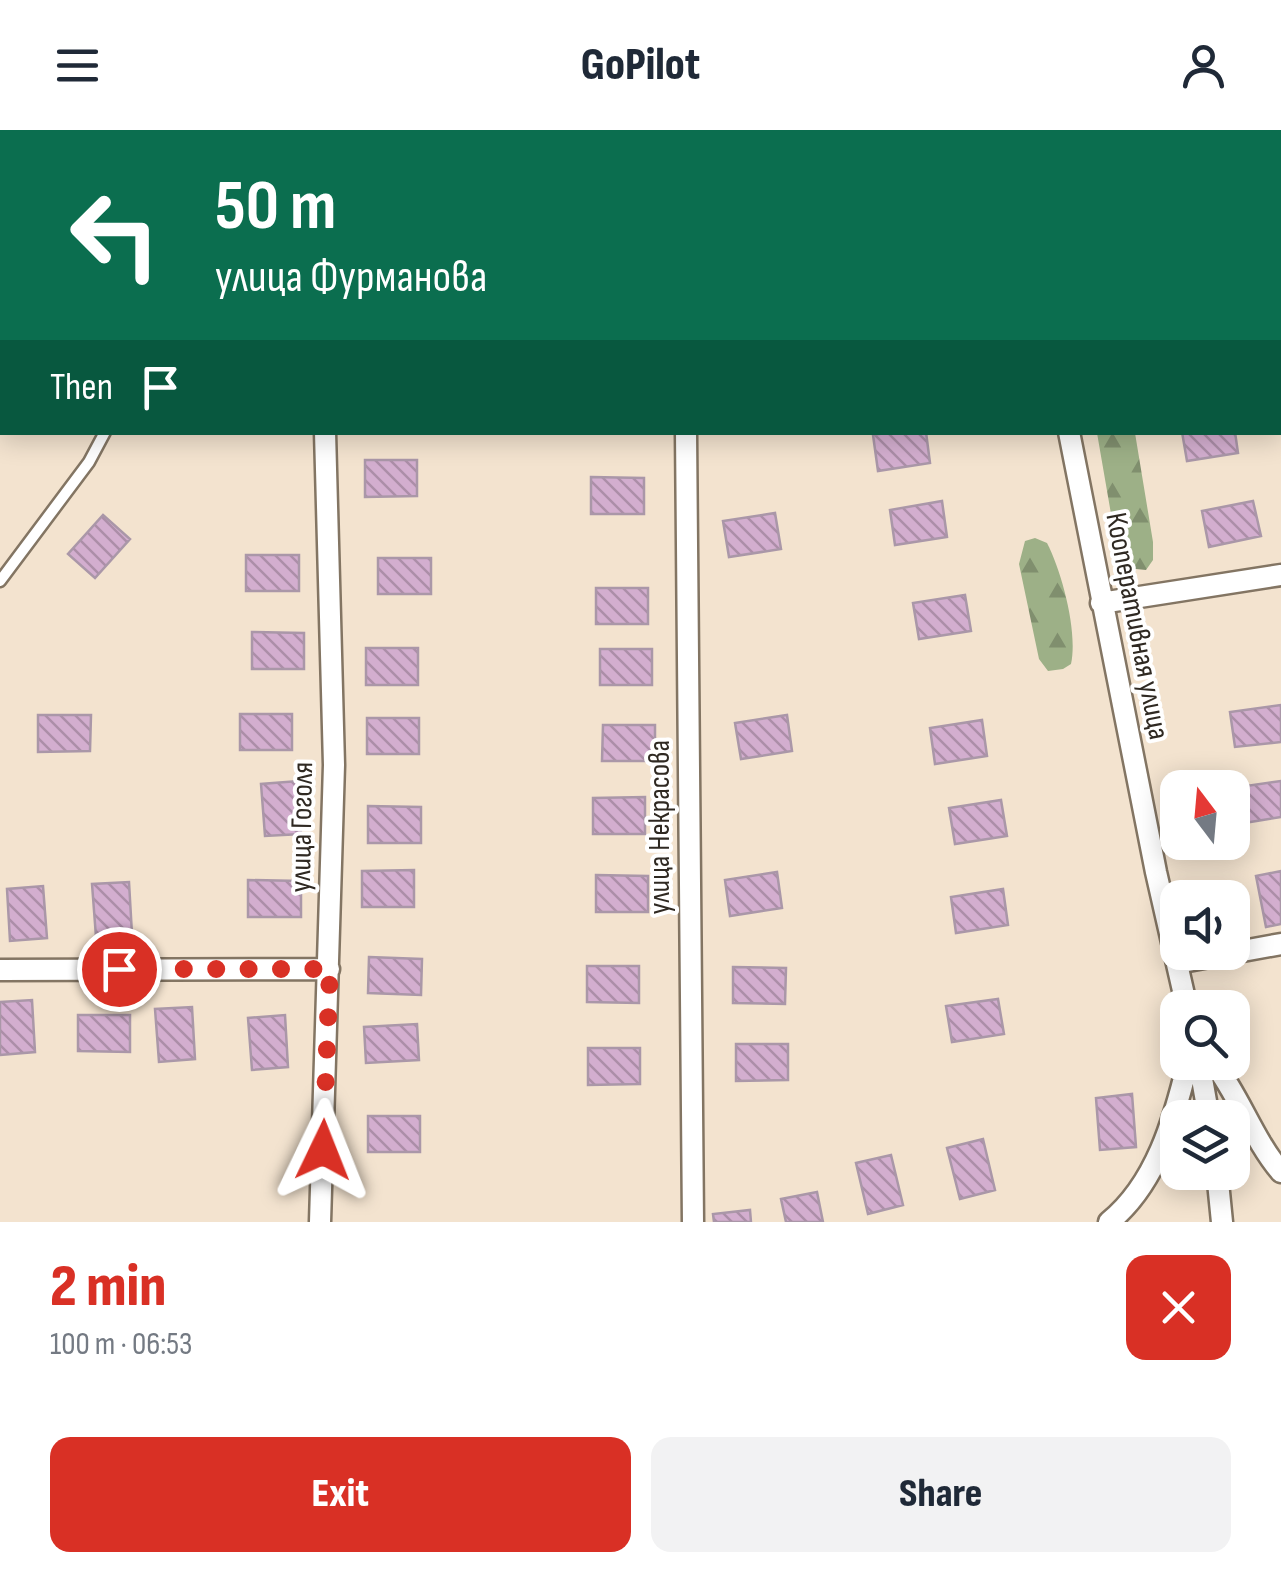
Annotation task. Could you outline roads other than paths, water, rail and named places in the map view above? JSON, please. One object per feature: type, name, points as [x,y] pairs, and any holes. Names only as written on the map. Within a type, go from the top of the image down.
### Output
[{"type":"street","name":"улица Гоголя","points":[[320,1222],[334,764],[325,435]]},
{"type":"street","name":"улица Некрасова","points":[[686,435],[693,1222]]},
{"type":"street","name":"Кооперативная улица","points":[[1069,435],[1160,882]]},
{"type":"street","points":[[1101,604],[1281,575]]},
{"type":"street","points":[[1250,949],[1281,944]]},
{"type":"street","points":[[0,970],[330,969]]},
{"type":"street","points":[[1109,1222],[1146,1181],[1183,1080]]},
{"type":"street","points":[[1225,1080],[1263,1150],[1281,1172]]},
{"type":"street","points":[[1218,1190],[1222,1222]]},
{"type":"lane","points":[[0,582],[89,462],[104,435]]}]
